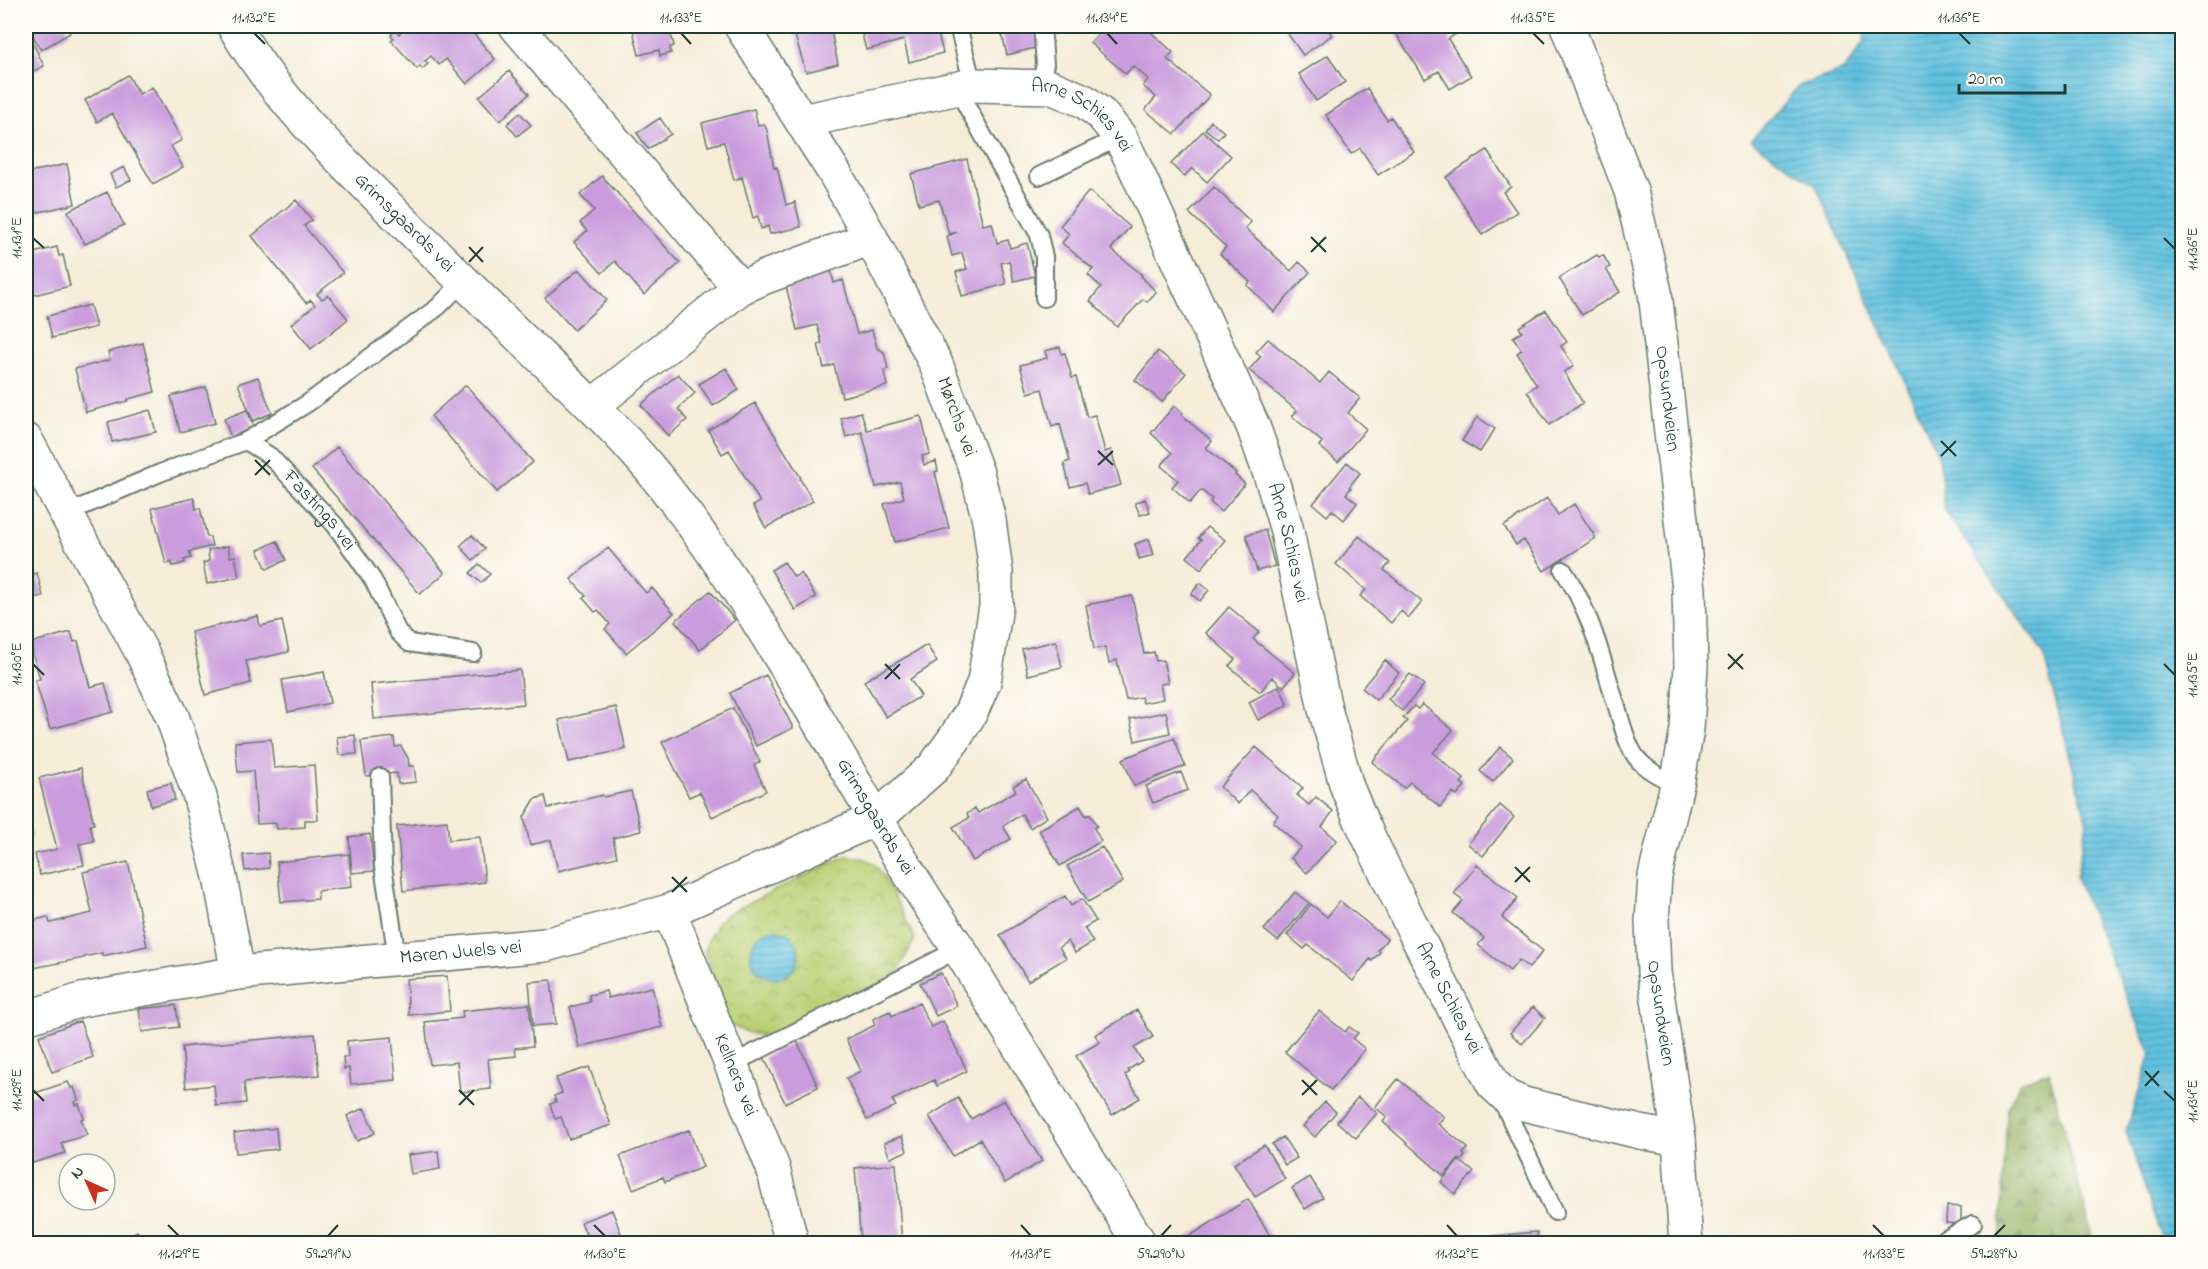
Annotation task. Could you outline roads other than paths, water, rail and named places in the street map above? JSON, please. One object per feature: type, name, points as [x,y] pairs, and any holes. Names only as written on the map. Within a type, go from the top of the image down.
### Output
[{"type":"street","name":"Grimsgaards vei","points":[[234,26],[275,85],[317,136],[463,282],[592,406],[650,469],[721,564],[802,691],[931,909],[959,949],[1140,1244]]},
{"type":"street","points":[[516,26],[740,288]]},
{"type":"street","name":"Mørchs vei","points":[[741,26],[802,121],[871,238],[936,364],[977,473],[989,520],[996,572],[996,606],[984,682],[971,712],[933,768],[877,818]]},
{"type":"street","name":"Opsundveien","points":[[1566,26],[1631,191],[1655,292],[1689,590],[1691,666],[1687,729],[1677,785],[1655,876],[1652,921],[1654,972],[1679,1139],[1686,1244]]},
{"type":"street","name":"Arne Schies vei","points":[[802,121],[965,87],[1040,86],[1066,92],[1084,100],[1101,114],[1120,137],[1253,426],[1286,527],[1325,709],[1347,787],[1406,915],[1493,1083],[1507,1098],[1524,1104],[1679,1139]]},
{"type":"street","points":[[592,406],[740,288],[871,238]]},
{"type":"street","points":[[28,452],[141,651],[172,716],[200,797],[220,877],[238,973]]},
{"type":"street","name":"Maren Juels vei","points":[[26,1018],[81,1000],[238,973],[545,945],[669,910],[877,818]]},
{"type":"street","name":"Kellners vei","points":[[669,910],[773,1168],[792,1244]]},
{"type":"lane","points":[[958,26],[965,87],[1039,235],[1044,257],[1044,298]]},
{"type":"lane","points":[[1040,86],[1046,64],[1042,26]]},
{"type":"lane","points":[[1039,176],[1120,137]]},
{"type":"lane","points":[[65,514],[160,473],[246,441],[308,403],[438,307],[463,282]]},
{"type":"lane","name":"Fastings vei","points":[[246,441],[270,456],[335,525],[373,580],[398,632],[409,643],[473,653]]},
{"type":"lane","points":[[1563,570],[1576,589],[1590,620],[1634,755],[1649,771],[1677,785]]},
{"type":"lane","points":[[380,777],[383,866],[397,958]]},
{"type":"lane","points":[[730,1065],[959,949]]},
{"type":"lane","points":[[1493,1083],[1555,1212]]},
{"type":"lane","points":[[1937,1244],[1973,1224]]},
{"type":"water","points":[[1865,26],[2182,26],[2182,1243],[2163,1243],[2126,1131],[2151,1054],[2076,878],[2087,823],[2043,652],[1945,511],[1939,457],[1816,186],[1751,140],[1799,86],[1844,70],[1864,42]]},
{"type":"water","points":[[770,930],[780,930],[792,937],[799,949],[799,959],[792,971],[780,978],[770,978],[755,967],[751,959],[751,949],[762,934]]}]
